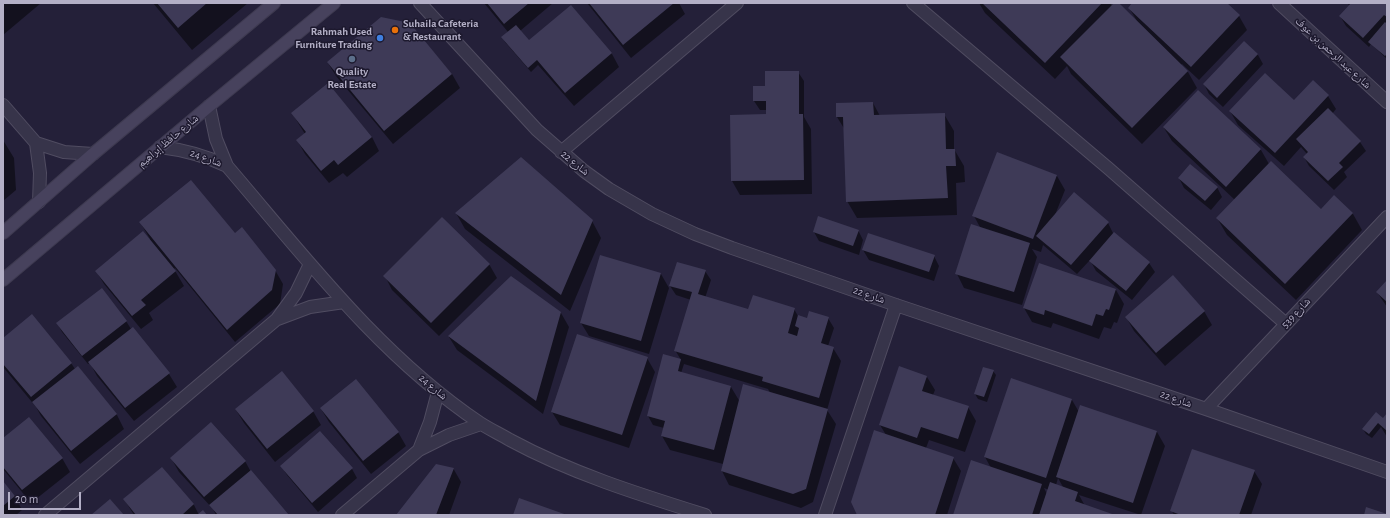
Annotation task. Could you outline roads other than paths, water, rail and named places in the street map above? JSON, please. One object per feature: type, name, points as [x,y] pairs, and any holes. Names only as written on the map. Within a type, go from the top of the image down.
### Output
[{"type":"street","points":[[3,233],[93,154],[274,3]]},
{"type":"street","name":"شارع حافظ إبراهيم","points":[[3,280],[209,106],[334,3]]},
{"type":"street","name":"شارع 22","points":[[420,3],[537,130],[561,152],[609,189],[652,214],[695,234],[732,248],[1387,472]]},
{"type":"street","points":[[561,152],[737,3]]},
{"type":"street","points":[[913,3],[1108,168],[1286,324]]},
{"type":"street","name":"شارع عبد الرحمن بن عوف","points":[[1279,3],[1387,102]]},
{"type":"street","points":[[3,105],[36,143],[64,152],[93,154]]},
{"type":"street","name":"شارع 24","points":[[209,106],[216,139],[227,166],[344,302],[392,352],[438,392],[481,424],[532,452],[604,482],[705,515]]},
{"type":"street","points":[[36,143],[40,173],[39,202]]},
{"type":"street","name":"شارع 24","points":[[160,148],[195,152],[227,166]]},
{"type":"street","name":"شارع 539","points":[[1206,409],[1387,217]]},
{"type":"street","points":[[45,515],[277,320],[296,293],[310,264]]},
{"type":"street","points":[[277,320],[310,307],[344,302]]},
{"type":"street","points":[[825,515],[896,305]]},
{"type":"street","points":[[419,450],[430,422],[438,392]]},
{"type":"street","points":[[342,515],[419,450],[449,435],[481,424]]},
{"type":"place","name":"Suhaila Cafeteria & Restaurant","points":[[395,30]]},
{"type":"place","name":"Rahmah Used Furniture Trading","points":[[380,38]]},
{"type":"place","name":"Quality Real Estate","points":[[352,59]]}]
